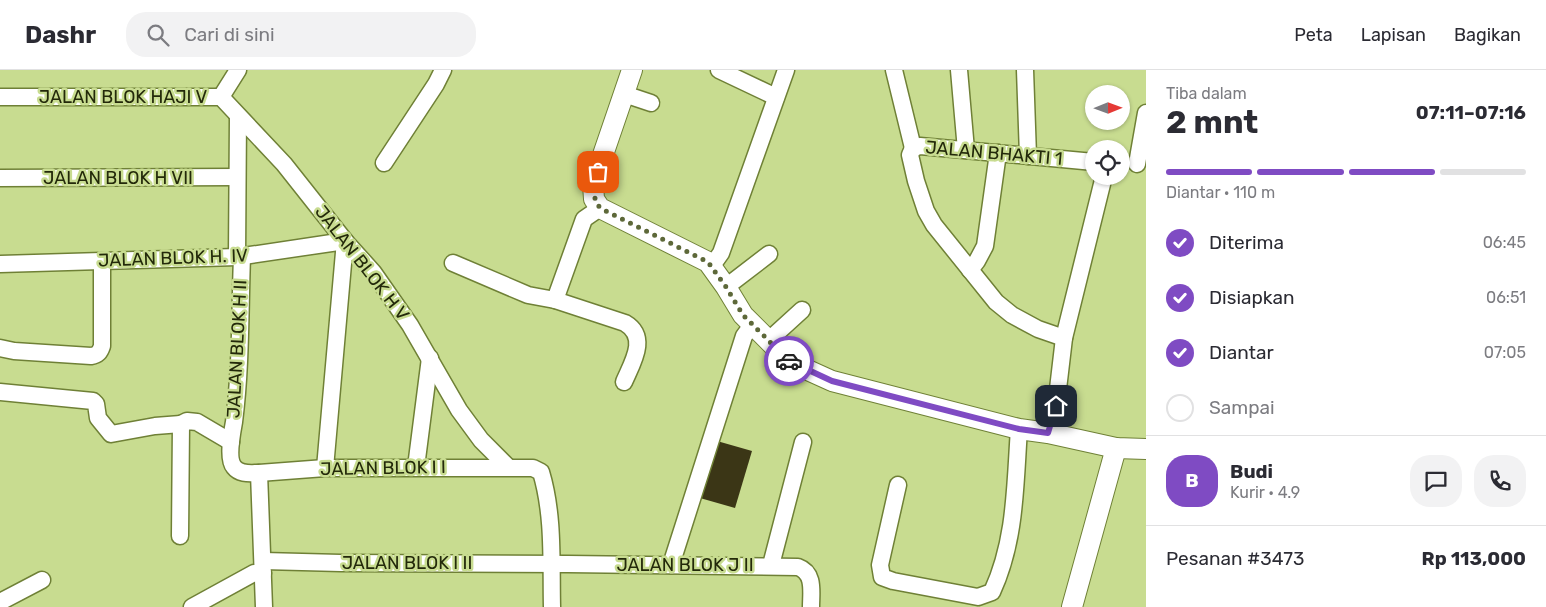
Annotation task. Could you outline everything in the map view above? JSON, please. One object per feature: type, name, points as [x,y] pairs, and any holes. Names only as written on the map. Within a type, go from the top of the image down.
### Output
[{"type":"street","points":[[222,96],[238,70]]},
{"type":"street","points":[[384,163],[436,84],[443,70]]},
{"type":"street","points":[[632,70],[594,184],[594,199],[600,208],[708,262],[743,315],[790,362],[832,381],[1019,429],[1048,433],[1116,448],[1146,449]]},
{"type":"street","points":[[719,70],[776,97]]},
{"type":"street","points":[[712,267],[721,253],[786,70]]},
{"type":"street","points":[[894,70],[913,148]]},
{"type":"street","points":[[959,70],[966,150]]},
{"type":"street","points":[[1025,70],[1028,156]]},
{"type":"street","points":[[624,94],[651,103]]},
{"type":"street","name":"JALAN BLOK HAJI V","points":[[0,97],[222,96],[238,116]]},
{"type":"street","points":[[1135,164],[1146,113]]},
{"type":"street","name":"JALAN BLOK H II","points":[[238,116],[236,178],[240,257],[236,403],[231,442],[231,462],[234,468],[243,473],[259,473]]},
{"type":"street","name":"JALAN BLOK H V","points":[[238,116],[284,164],[345,241],[373,272],[410,325],[458,410],[481,440],[508,468]]},
{"type":"street","name":"JALAN BHAKTI 1","points":[[1064,338],[1038,329],[1012,316],[996,302],[934,225],[926,211],[910,155],[913,148],[920,146],[1085,161]]},
{"type":"street","points":[[970,270],[985,246],[998,153]]},
{"type":"street","name":"JALAN BLOK H VII","points":[[0,178],[236,178]]},
{"type":"street","points":[[1048,433],[1056,406],[1064,338],[1102,185]]},
{"type":"street","points":[[555,300],[584,219],[600,208]]},
{"type":"street","points":[[325,468],[345,241]]},
{"type":"street","name":"JALAN BLOK H. IV","points":[[0,264],[240,257],[345,241]]},
{"type":"street","points":[[726,287],[768,254]]},
{"type":"street","points":[[0,348],[14,351],[91,356],[100,352],[102,346],[102,261]]},
{"type":"street","points":[[453,263],[528,295],[555,300],[625,323],[634,330],[638,340],[638,347],[624,382]]},
{"type":"street","points":[[768,341],[802,310]]},
{"type":"street","points":[[671,565],[744,336],[752,325]]},
{"type":"street","points":[[416,467],[430,358]]},
{"type":"street","points":[[0,392],[89,399],[96,404],[98,418],[111,434],[155,426],[181,424],[187,421],[197,422],[231,442]]},
{"type":"street","points":[[180,536],[181,424]]},
{"type":"street","points":[[898,485],[880,565],[882,577],[978,597],[992,592],[1000,575],[1011,535],[1019,429]]},
{"type":"street","points":[[771,566],[803,442]]},
{"type":"street","points":[[1072,607],[1116,448]]},
{"type":"street","name":"JALAN BLOK I I","points":[[259,473],[325,468],[534,468],[541,472],[546,489],[551,533],[551,564]]},
{"type":"street","points":[[259,473],[264,607]]},
{"type":"street","name":"JALAN BLOK I II","points":[[263,567],[341,564],[551,564]]},
{"type":"street","points":[[551,564],[552,607]]},
{"type":"street","name":"JALAN BLOK J II","points":[[551,564],[798,567],[804,569],[809,574],[811,580],[811,607]]},
{"type":"street","points":[[192,607],[263,567]]},
{"type":"street","points":[[0,602],[42,580]]},
{"type":"building","points":[[717,441],[752,451],[735,508],[700,498]]},
{"type":"way so far","points":[[598,172],[593,192],[594,199],[600,208],[708,262],[743,315],[789,361]]},
{"type":"route","points":[[789,361],[832,381],[1019,429],[1048,433],[1056,406]]}]
